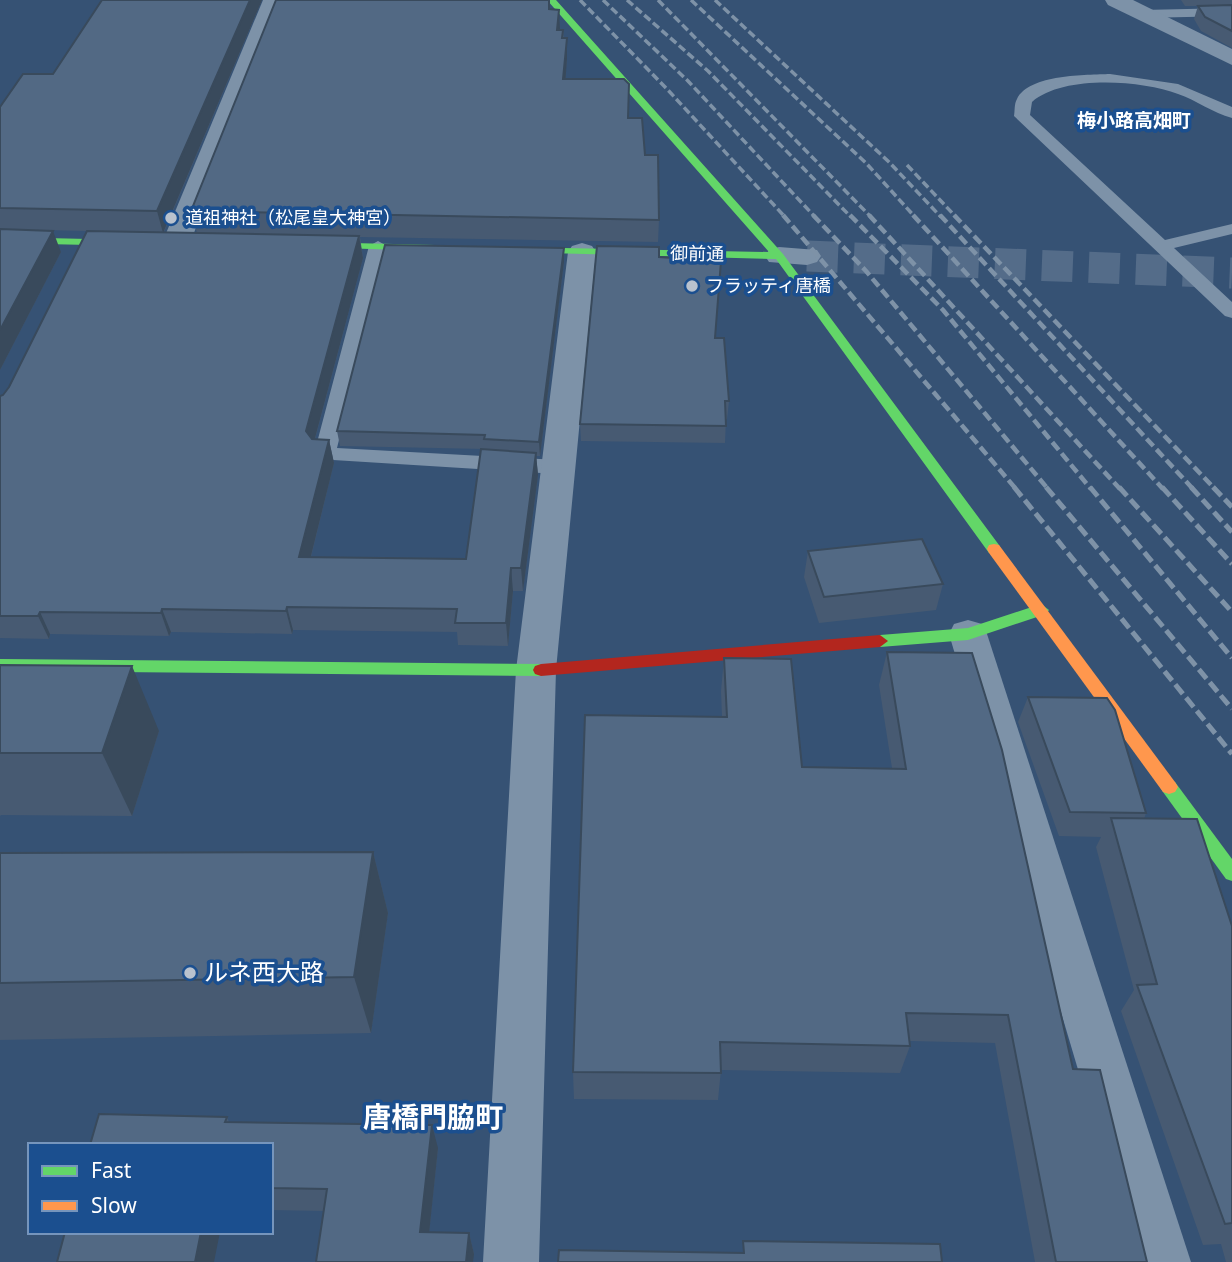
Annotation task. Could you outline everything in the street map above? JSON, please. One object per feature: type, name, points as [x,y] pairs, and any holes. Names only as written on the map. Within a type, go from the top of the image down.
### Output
[{"type":"street","points":[[0,240],[80,248],[167,243],[274,0]]},
{"type":"street","points":[[551,0],[793,256],[1041,610],[1232,873]]},
{"type":"street","points":[[1116,0],[1232,58]]},
{"type":"street","points":[[297,245],[446,248]]},
{"type":"street","name":"御前通","points":[[500,250],[793,256]]},
{"type":"street","points":[[511,1262],[536,670],[582,252]]},
{"type":"street","points":[[0,665],[536,670],[968,634],[1041,610]]},
{"type":"street","points":[[968,634],[1163,1262]]},
{"type":"lane","points":[[1142,14],[1232,12]]},
{"type":"lane","points":[[1232,113],[1171,86],[1098,78],[1050,85],[1023,98],[1022,116],[1232,312]]},
{"type":"lane","points":[[1161,246],[1232,229]]},
{"type":"lane","points":[[378,246],[325,454],[558,467]]},
{"type":"building","points":[[102,0],[250,0],[157,211],[0,208],[0,107],[23,74],[53,74]]},
{"type":"building","points":[[276,0],[549,0],[549,9],[559,10],[557,30],[563,30],[562,38],[567,38],[563,79],[624,79],[629,84],[628,118],[642,118],[645,155],[658,155],[659,220],[191,211]]},
{"type":"building","points":[[1232,5],[1232,31],[1205,17],[1198,6]]},
{"type":"building","points":[[0,229],[53,231],[0,330]]},
{"type":"building","points":[[87,231],[359,236],[306,431],[312,439],[329,440],[299,557],[466,559],[481,449],[536,453],[521,568],[511,568],[506,623],[455,623],[457,609],[287,607],[286,611],[162,609],[161,613],[40,612],[38,616],[0,616],[0,396],[9,387]]},
{"type":"building","points":[[385,245],[564,248],[539,442],[484,439],[485,435],[337,431]]},
{"type":"building","points":[[597,246],[659,247],[659,257],[721,261],[715,338],[724,338],[729,401],[725,401],[726,426],[580,424]]},
{"type":"building","points":[[922,539],[943,584],[824,597],[808,551]]},
{"type":"building","points":[[887,652],[972,653],[1002,750],[1073,1069],[1100,1070],[1147,1262],[1056,1262],[1008,1015],[906,1013],[910,1046],[720,1042],[721,1073],[573,1072],[585,715],[727,717],[724,658],[791,659],[802,767],[906,769]]},
{"type":"building","points":[[0,665],[132,666],[102,753],[0,753]]},
{"type":"building","points":[[1028,697],[1107,698],[1115,710],[1146,813],[1070,812]]},
{"type":"building","points":[[1111,818],[1197,819],[1232,926],[1232,1223],[1225,1224],[1137,985],[1157,984]]},
{"type":"building","points":[[373,852],[354,977],[0,983],[0,853]]},
{"type":"building","points":[[99,1114],[227,1117],[225,1122],[432,1125],[420,1232],[469,1233],[466,1262],[316,1262],[327,1189],[273,1188],[273,1143],[91,1143]]},
{"type":"building","points":[[64,1234],[201,1234],[195,1262],[57,1262]]},
{"type":"building","points":[[743,1241],[940,1244],[942,1262],[558,1262],[559,1250],[744,1253]]},
{"type":"tunnel","points":[[807,256],[1232,273]]},
{"type":"railway","points":[[580,0],[667,89],[785,217]]},
{"type":"railway","points":[[603,0],[688,81],[815,217]]},
{"type":"railway","points":[[627,0],[708,71],[851,217]]},
{"type":"railway","points":[[658,0],[871,217]]},
{"type":"railway","points":[[691,0],[866,163],[915,217]]},
{"type":"railway","points":[[715,0],[889,162],[941,217]]},
{"type":"railway","points":[[907,165],[956,217]]},
{"type":"railway","points":[[783,215],[1016,489]]},
{"type":"railway","points":[[813,215],[866,271],[1048,489]]},
{"type":"railway","points":[[850,215],[943,310],[1091,489]]},
{"type":"railway","points":[[869,215],[1120,489]]},
{"type":"railway","points":[[913,215],[1163,489]]},
{"type":"railway","points":[[940,215],[1193,489]]},
{"type":"railway","points":[[954,215],[1215,489]]},
{"type":"railway","points":[[1014,487],[1232,754]]},
{"type":"railway","points":[[1046,487],[1232,709]]},
{"type":"railway","points":[[1090,487],[1232,658]]},
{"type":"railway","points":[[1119,487],[1232,612]]},
{"type":"railway","points":[[1162,487],[1232,564]]},
{"type":"railway","points":[[1191,487],[1232,532]]},
{"type":"railway","points":[[1213,487],[1232,507]]},
{"type":"traffic: fast","points":[[551,0],[779,256],[994,549]]},
{"type":"traffic: fast","points":[[0,240],[134,243]]},
{"type":"traffic: fast","points":[[310,245],[435,248]]},
{"type":"traffic: fast","points":[[513,250],[779,256]]},
{"type":"traffic: fast","points":[[880,641],[968,634],[1041,610]]},
{"type":"traffic: fast","points":[[0,665],[541,670]]},
{"type":"traffic: fast","points":[[1169,787],[1232,873]]},
{"type":"traffic: slow","points":[[994,549],[1169,787]]},
{"type":"traffic: jam","points":[[541,670],[880,641]]},
{"type":"place","name":"道祖神社（松尾皇大神宮）","points":[[171,218]]},
{"type":"place","name":"フラッティ唐橋","points":[[692,286]]},
{"type":"place","name":"ルネ西大路","points":[[190,973]]},
{"type":"district","name":"梅小路高畑町","points":[[1134,120]]},
{"type":"district","name":"唐橋門脇町","points":[[433,1117]]}]
